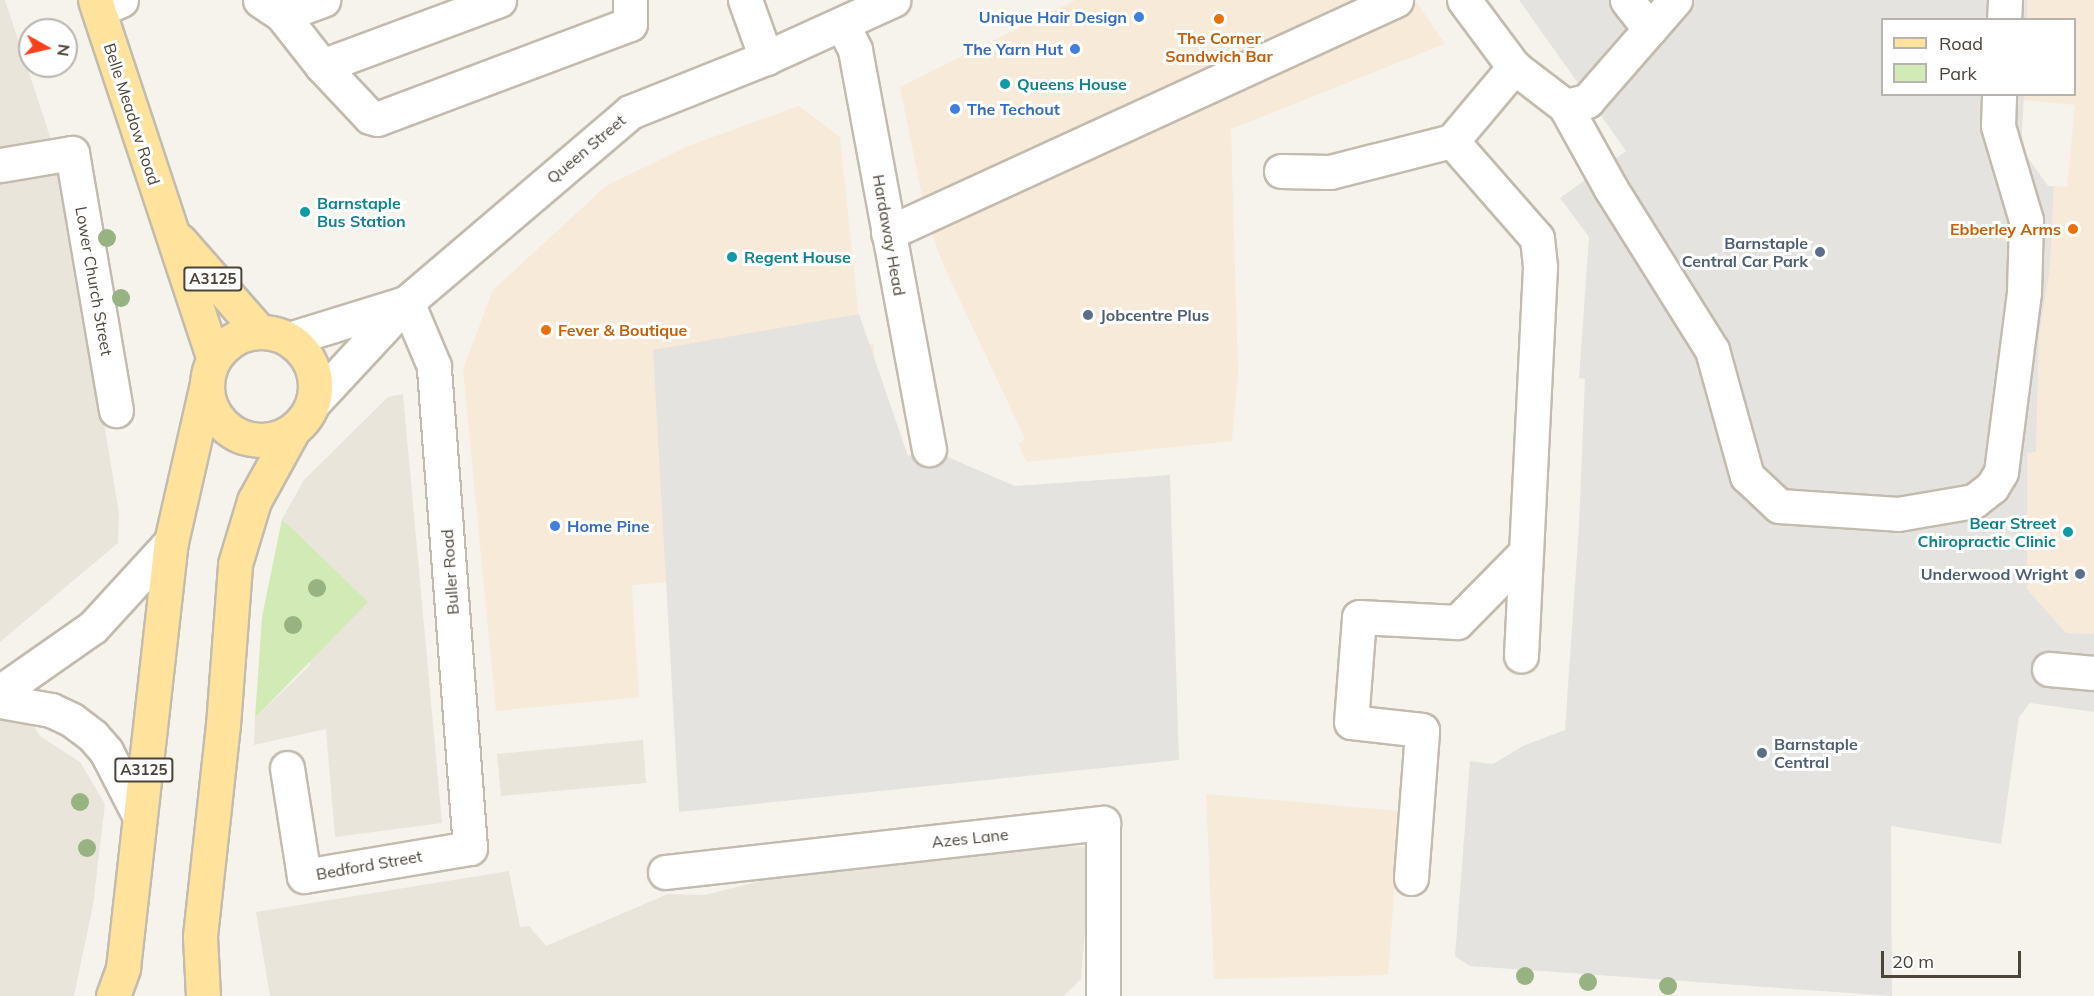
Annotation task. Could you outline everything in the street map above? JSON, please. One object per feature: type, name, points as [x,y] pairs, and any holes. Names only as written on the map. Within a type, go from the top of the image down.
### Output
[{"type":"main road","name":"Belle Meadow Road","points":[[105,3],[167,228]]},
{"type":"main road","name":"A3125","points":[[167,228],[274,335],[300,347],[313,369],[313,403]]},
{"type":"main road","name":"A3125","points":[[167,228],[210,372],[211,407],[232,432],[259,440],[293,430]]},
{"type":"main road","points":[[210,372],[235,338],[274,335]]},
{"type":"main road","name":"A3125","points":[[113,996],[123,968],[138,813],[171,542],[210,372]]},
{"type":"main road","points":[[203,996],[200,936],[223,725],[235,564],[254,501],[293,430],[313,403]]},
{"type":"street","points":[[271,8],[323,0]]},
{"type":"street","points":[[322,66],[499,0]]},
{"type":"street","points":[[271,8],[370,117],[377,119],[630,24],[630,0]]},
{"type":"street","points":[[745,0],[766,58]]},
{"type":"street","name":"Queen Street","points":[[313,403],[407,302],[630,112],[766,58],[893,0]]},
{"type":"street","points":[[888,233],[1396,0]]},
{"type":"street","points":[[1464,0],[1514,67],[1565,106],[1611,189],[1712,350],[1747,476],[1779,506],[1898,514],[1974,501],[1992,486],[2001,472],[2024,292],[2026,220],[1998,126],[1999,96]]},
{"type":"street","points":[[1627,0],[1650,29]]},
{"type":"street","points":[[1565,106],[1587,101],[1675,0]]},
{"type":"street","points":[[2004,18],[2005,0]]},
{"type":"street","name":"Hardaway Head","points":[[842,24],[855,50],[929,449]]},
{"type":"street","points":[[1281,171],[1330,172],[1452,141],[1514,67]]},
{"type":"street","points":[[1452,141],[1537,238],[1540,267],[1521,656]]},
{"type":"street","name":"Lower Church Street","points":[[0,165],[72,153],[116,410]]},
{"type":"street","name":"Queen Street","points":[[274,335],[407,302]]},
{"type":"street","name":"Buller Road","points":[[407,302],[434,366],[470,848]]},
{"type":"street","points":[[0,692],[93,627],[171,542]]},
{"type":"street","points":[[1412,878],[1422,730],[1351,722],[1359,617],[1457,622],[1526,552]]},
{"type":"street","points":[[2049,669],[2094,673]]},
{"type":"street","points":[[0,701],[51,710],[72,720],[93,736],[106,751],[138,813]]},
{"type":"street","name":"Bedford Street","points":[[287,768],[304,876],[470,848]]},
{"type":"street","name":"Azes Lane","points":[[665,872],[1103,823],[1103,996]]},
{"type":"shaded area","points":[[0,0],[5,0],[18,39],[18,78],[31,78],[62,173],[119,513],[118,543],[0,642]]},
{"type":"shaded area","points":[[1075,0],[1415,0],[1445,44],[1231,129],[1238,372],[1232,441],[1026,462],[1019,444],[1025,439],[942,262],[926,216],[900,87]]},
{"type":"shaded area","points":[[1519,0],[2027,0],[2027,18],[1881,18],[1881,96],[2024,96],[2021,148],[2048,186],[2054,186],[2050,268],[2039,337],[2036,452],[2027,453],[2027,589],[2066,633],[2094,634],[2094,712],[2030,703],[2019,717],[2001,844],[1891,826],[1892,996],[1470,966],[1455,956],[1470,761],[1493,764],[1523,746],[1565,730],[1579,525],[1585,379],[1579,378],[1589,237],[1560,198],[1626,151]]},
{"type":"shaded area","points":[[2027,0],[2094,0],[2094,634],[2066,633],[2027,589],[2027,452],[2036,452],[2039,337],[2050,268],[2054,186],[2067,187],[2075,105],[2023,100],[2024,96],[2076,96],[2076,18],[2027,18]]},
{"type":"shaded area","points":[[799,106],[840,137],[860,328],[851,346],[874,344],[874,396],[895,564],[632,585],[639,697],[496,711],[463,369],[493,290],[606,186],[688,146]]},
{"type":"shaded area","points":[[859,314],[908,456],[929,449],[1015,486],[1170,475],[1179,760],[679,812],[653,350]]},
{"type":"shaded area","points":[[403,394],[442,823],[335,837],[326,729],[254,745],[255,718],[310,665],[287,523],[282,519],[304,480],[388,397]]},
{"type":"shaded area","points":[[0,673],[40,736],[80,762],[105,804],[93,905],[74,996],[0,996]]},
{"type":"shaded area","points":[[643,740],[646,783],[501,796],[497,754]]},
{"type":"shaded area","points":[[1206,794],[1400,811],[1388,975],[1214,979]]},
{"type":"shaded area","points":[[1092,846],[1081,979],[1064,996],[270,996],[256,912],[509,871],[520,927],[529,926],[546,946],[668,894],[705,895],[874,852]]},
{"type":"green space","points":[[282,519],[368,602],[255,718],[262,617]]},
{"type":"place","name":"Unique Hair Design","points":[[1139,17]]},
{"type":"place","name":"The Corner Sandwich Bar","points":[[1219,19]]},
{"type":"place","name":"The Yarn Hut","points":[[1075,49]]},
{"type":"place","name":"Queens House","points":[[1005,84]]},
{"type":"place","name":"The Techout","points":[[955,109]]},
{"type":"place","name":"Barnstaple Bus Station","points":[[305,212]]},
{"type":"place","name":"Ebberley Arms","points":[[2073,229]]},
{"type":"place","name":"Barnstaple Central Car Park","points":[[1820,252]]},
{"type":"place","name":"Regent House","points":[[732,257]]},
{"type":"place","name":"Jobcentre Plus","points":[[1088,315]]},
{"type":"place","name":"Fever & Boutique","points":[[546,330]]},
{"type":"place","name":"Home Pine","points":[[555,526]]},
{"type":"place","name":"Bear Street Chiropractic Clinic","points":[[2068,532]]},
{"type":"place","name":"Underwood Wright","points":[[2080,574]]},
{"type":"place","name":"Barnstaple Central","points":[[1762,753]]}]
